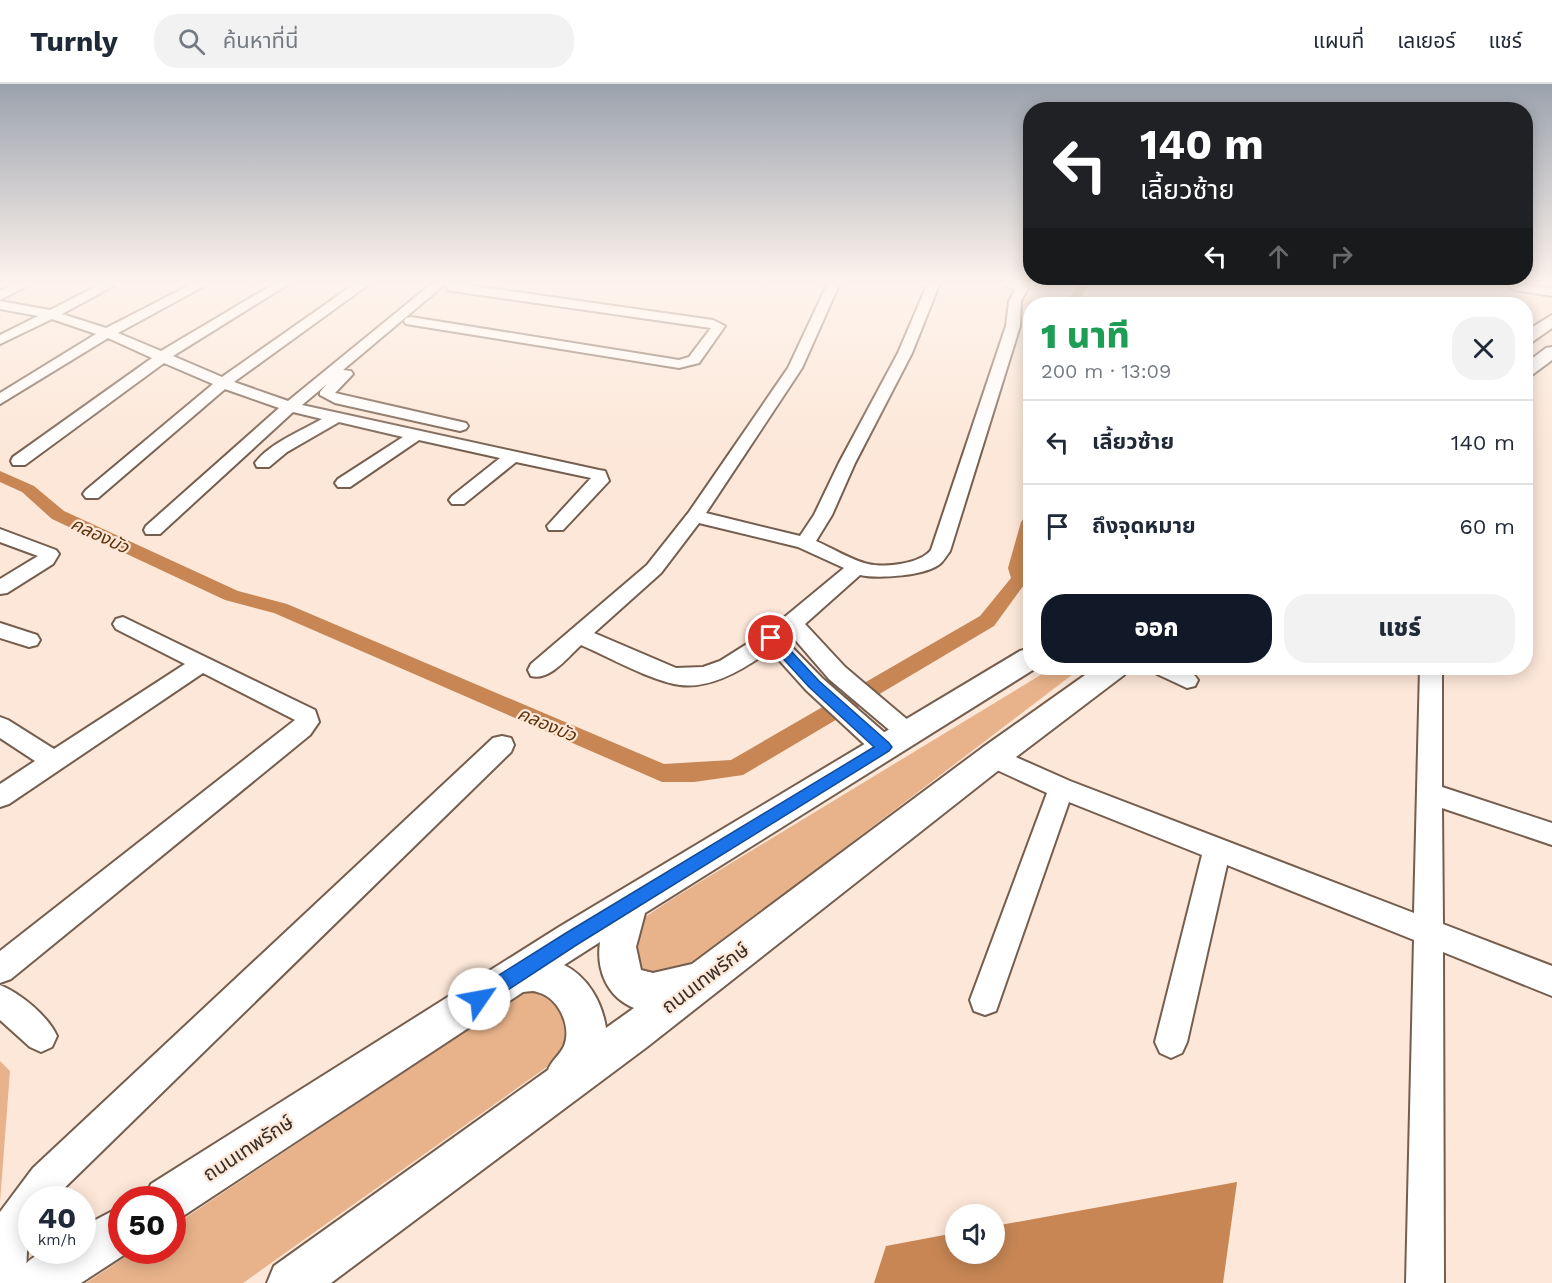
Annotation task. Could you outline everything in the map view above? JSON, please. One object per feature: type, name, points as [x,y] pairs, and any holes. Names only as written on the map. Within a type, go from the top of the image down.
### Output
[{"type":"main road","points":[[1533,366],[1552,352]]},
{"type":"main road","name":"ถนนเทพรักษ์","points":[[186,1188],[631,903],[1023,662]]},
{"type":"main road","name":"ถนนเทพรักษ์","points":[[291,1283],[705,978],[993,757],[1104,675]]},
{"type":"main road","points":[[631,903],[619,939],[617,962],[626,983],[641,992],[664,992],[705,978]]},
{"type":"main road","points":[[518,974],[540,974],[567,989],[582,1006],[587,1029],[580,1058],[559,1087]]},
{"type":"main road","points":[[38,1283],[108,1238]]},
{"type":"street","points":[[0,399],[94,341]]},
{"type":"street","points":[[125,341],[223,383],[290,407],[599,475],[601,478],[556,526]]},
{"type":"street","points":[[19,461],[162,357],[189,341]]},
{"type":"street","points":[[92,494],[223,383],[283,341]]},
{"type":"street","points":[[153,530],[290,407],[376,341]]},
{"type":"street","points":[[387,341],[343,377],[327,392],[327,395],[340,400],[460,426]]},
{"type":"street","points":[[535,341],[679,364],[694,360],[708,341]]},
{"type":"street","points":[[539,670],[654,568],[695,516],[795,368],[807,341]]},
{"type":"street","points":[[804,543],[823,515],[910,341]]},
{"type":"street","points":[[695,516],[804,543],[865,570],[900,570],[933,560],[940,551],[1008,341]]},
{"type":"street","points":[[263,463],[281,449],[337,417]]},
{"type":"street","points":[[344,483],[416,435]]},
{"type":"street","points":[[458,500],[513,456]]},
{"type":"street","points":[[0,535],[49,554],[46,560],[0,588]]},
{"type":"street","points":[[578,635],[683,677],[707,675],[738,660],[792,623],[857,567]]},
{"type":"street","points":[[792,623],[837,673],[879,707],[896,740]]},
{"type":"street","points":[[0,969],[303,729],[307,722],[307,716],[123,624]]},
{"type":"street","points":[[0,630],[29,640]]},
{"type":"street","points":[[771,638],[814,684],[856,721],[896,740]]},
{"type":"street","points":[[0,797],[201,664]]},
{"type":"street","points":[[1178,675],[1187,680]]},
{"type":"street","points":[[1425,1283],[1431,675]]},
{"type":"street","points":[[0,726],[54,761]]},
{"type":"street","points":[[9,1283],[6,1263],[14,1222],[45,1180],[502,745]]},
{"type":"street","points":[[993,757],[1061,788],[1552,981]]},
{"type":"street","points":[[985,1000],[1061,788]]},
{"type":"street","points":[[1431,794],[1552,834]]},
{"type":"street","points":[[1171,1042],[1217,849]]},
{"type":"street","points":[[0,1000],[41,1036]]},
{"type":"shaded area","points":[[1040,675],[1072,675],[683,971],[656,977],[639,973],[633,961],[639,921]]},
{"type":"shaded area","points":[[546,989],[564,1000],[570,1042],[558,1059],[243,1283],[86,1283],[114,1264],[186,1264],[186,1217],[526,991]]},
{"type":"shaded area","points":[[0,1061],[10,1071],[0,1202]]},
{"type":"shaded area","points":[[1237,1182],[1223,1283],[874,1283],[886,1246],[945,1235],[945,1264],[1005,1264],[1005,1224]]},
{"type":"waterway","name":"คลองบัว","points":[[0,476],[28,489],[58,515],[232,596],[280,608],[662,773],[735,769],[987,621],[1020,578],[1017,568],[1023,547]]},
{"type":"route","points":[[479,999],[572,939],[884,747],[814,684],[771,638]]}]
